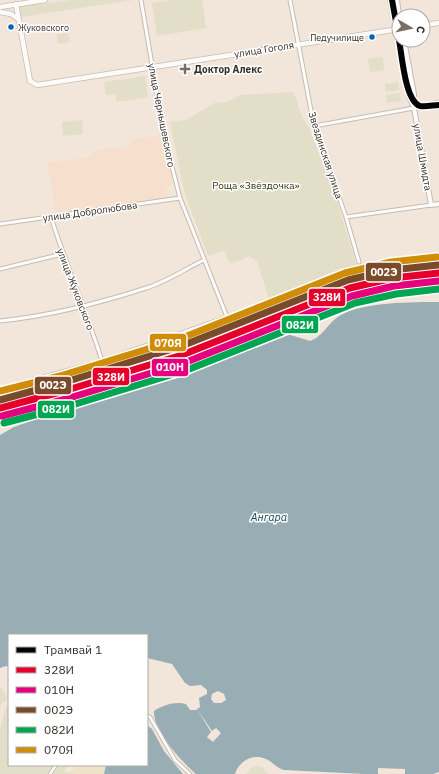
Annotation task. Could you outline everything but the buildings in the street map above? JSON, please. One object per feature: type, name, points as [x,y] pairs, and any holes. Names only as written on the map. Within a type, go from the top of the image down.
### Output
[{"type":"main road","points":[[18,19],[2,12],[1,6],[45,0]]},
{"type":"main road","points":[[16,4],[18,19]]},
{"type":"main road","name":"улица Гоголя","points":[[18,19],[30,81],[37,85],[391,30]]},
{"type":"street","name":"улица Чернышевского","points":[[102,361],[227,317],[180,198],[164,135],[141,0]]},
{"type":"street","name":"Звездинская улица","points":[[290,0],[314,126],[346,217],[358,262]]},
{"type":"street","name":"улица Шмидта","points":[[400,48],[409,96],[414,108]]},
{"type":"street","name":"улица Шмидта","points":[[405,48],[414,94],[414,108],[431,205]]},
{"type":"street","points":[[314,126],[439,102]]},
{"type":"street","points":[[414,108],[439,107]]},
{"type":"street","name":"улица Добролюбова","points":[[0,224],[180,198]]},
{"type":"street","points":[[346,217],[439,204]]},
{"type":"street","name":"улица Жуковского","points":[[51,217],[62,254],[102,361]]},
{"type":"street","points":[[0,269],[62,254]]},
{"type":"street","points":[[0,321],[19,319],[82,305],[147,288],[204,260]]},
{"type":"street","points":[[0,389],[102,361]]},
{"type":"street","points":[[148,716],[175,760],[190,774]]},
{"type":"shaded area","points":[[159,135],[162,138],[173,184],[166,188],[167,198],[65,213],[56,211],[47,163],[89,157],[91,153],[96,152],[96,150],[127,147],[127,145],[132,144],[131,140]]},
{"type":"green space","points":[[71,0],[134,0],[21,17],[19,7]]},
{"type":"green space","points":[[173,0],[202,0],[206,28],[157,36],[152,3]]},
{"type":"green space","points":[[68,33],[70,42],[58,44],[56,34]]},
{"type":"green space","points":[[383,57],[384,70],[370,72],[368,59]]},
{"type":"green space","points":[[145,76],[148,97],[117,102],[115,94],[106,95],[104,82]]},
{"type":"green space","points":[[398,82],[399,90],[386,92],[385,84]]},
{"type":"green space","name":"Роща «Звёздочка»","points":[[292,92],[296,98],[300,113],[310,131],[337,201],[357,267],[345,277],[324,285],[269,299],[257,261],[249,256],[242,260],[230,263],[224,250],[208,256],[185,194],[170,122],[186,120],[214,103],[227,102],[241,95]]},
{"type":"green space","points":[[400,93],[401,101],[387,103],[386,95]]},
{"type":"green space","points":[[82,120],[83,134],[63,136],[62,122]]},
{"type":"green space","points":[[0,686],[8,699],[1,704],[0,707]]},
{"type":"green space","points":[[8,706],[8,766],[53,766],[47,774],[0,774],[0,730],[6,707]]},
{"type":"green space","points":[[59,766],[67,766],[64,772],[78,774],[53,774]]},
{"type":"green space","points":[[256,766],[262,767],[268,774],[246,774],[251,768]]},
{"type":"sand","points":[[77,766],[106,766],[104,774],[68,774]]},
{"type":"water","name":"Ангара","points":[[439,302],[439,772],[433,774],[365,774],[284,770],[266,759],[256,757],[247,759],[243,762],[235,774],[196,774],[176,754],[163,736],[155,719],[154,711],[165,705],[174,703],[186,704],[190,710],[196,710],[200,707],[199,698],[207,694],[207,690],[201,685],[190,686],[185,683],[172,664],[148,658],[148,634],[8,634],[8,667],[0,668],[0,435],[14,427],[62,410],[154,384],[263,334],[281,332],[310,341],[319,336],[341,315],[350,311],[375,305]],"holes":[[[218,691],[224,694],[226,700],[221,703],[214,703],[211,699],[212,694]]]},
{"type":"water","points":[[148,726],[152,729],[164,751],[183,774],[104,774],[106,766],[148,766]]},
{"type":"pier","points":[[197,709],[212,731],[216,728],[221,733],[213,742],[207,737],[211,732]]},
{"type":"pier","points":[[378,768],[405,769],[405,774],[378,774]]},
{"type":"railway","points":[[0,417],[173,367],[219,345],[337,297],[409,282]]},
{"type":"tram line","name":"1","points":[[392,0],[393,8]]},
{"type":"tram line","name":"1","points":[[400,48],[405,77],[411,96],[415,102],[420,106],[439,105]]},
{"type":"transit line","name":"070Я","points":[[0,391],[60,376],[177,340],[345,273],[391,262],[437,257]]},
{"type":"transit line","name":"002Э","points":[[0,400],[62,383],[179,347],[348,280],[392,270],[438,265]]},
{"type":"transit line","name":"328И","points":[[0,408],[64,391],[182,355],[350,288],[393,278],[439,273]]},
{"type":"transit line","name":"010Н","points":[[2,416],[66,399],[184,363],[352,296],[394,286],[439,281]]},
{"type":"transit line","name":"082И","points":[[4,423],[69,406],[187,370],[355,303],[396,294],[439,289]]},
{"type":"place","name":"Жуковского","points":[[11,27]]},
{"type":"place","name":"Педучилище","points":[[372,37]]},
{"type":"place","name":"Доктор Алекс","points":[[185,69]]}]
